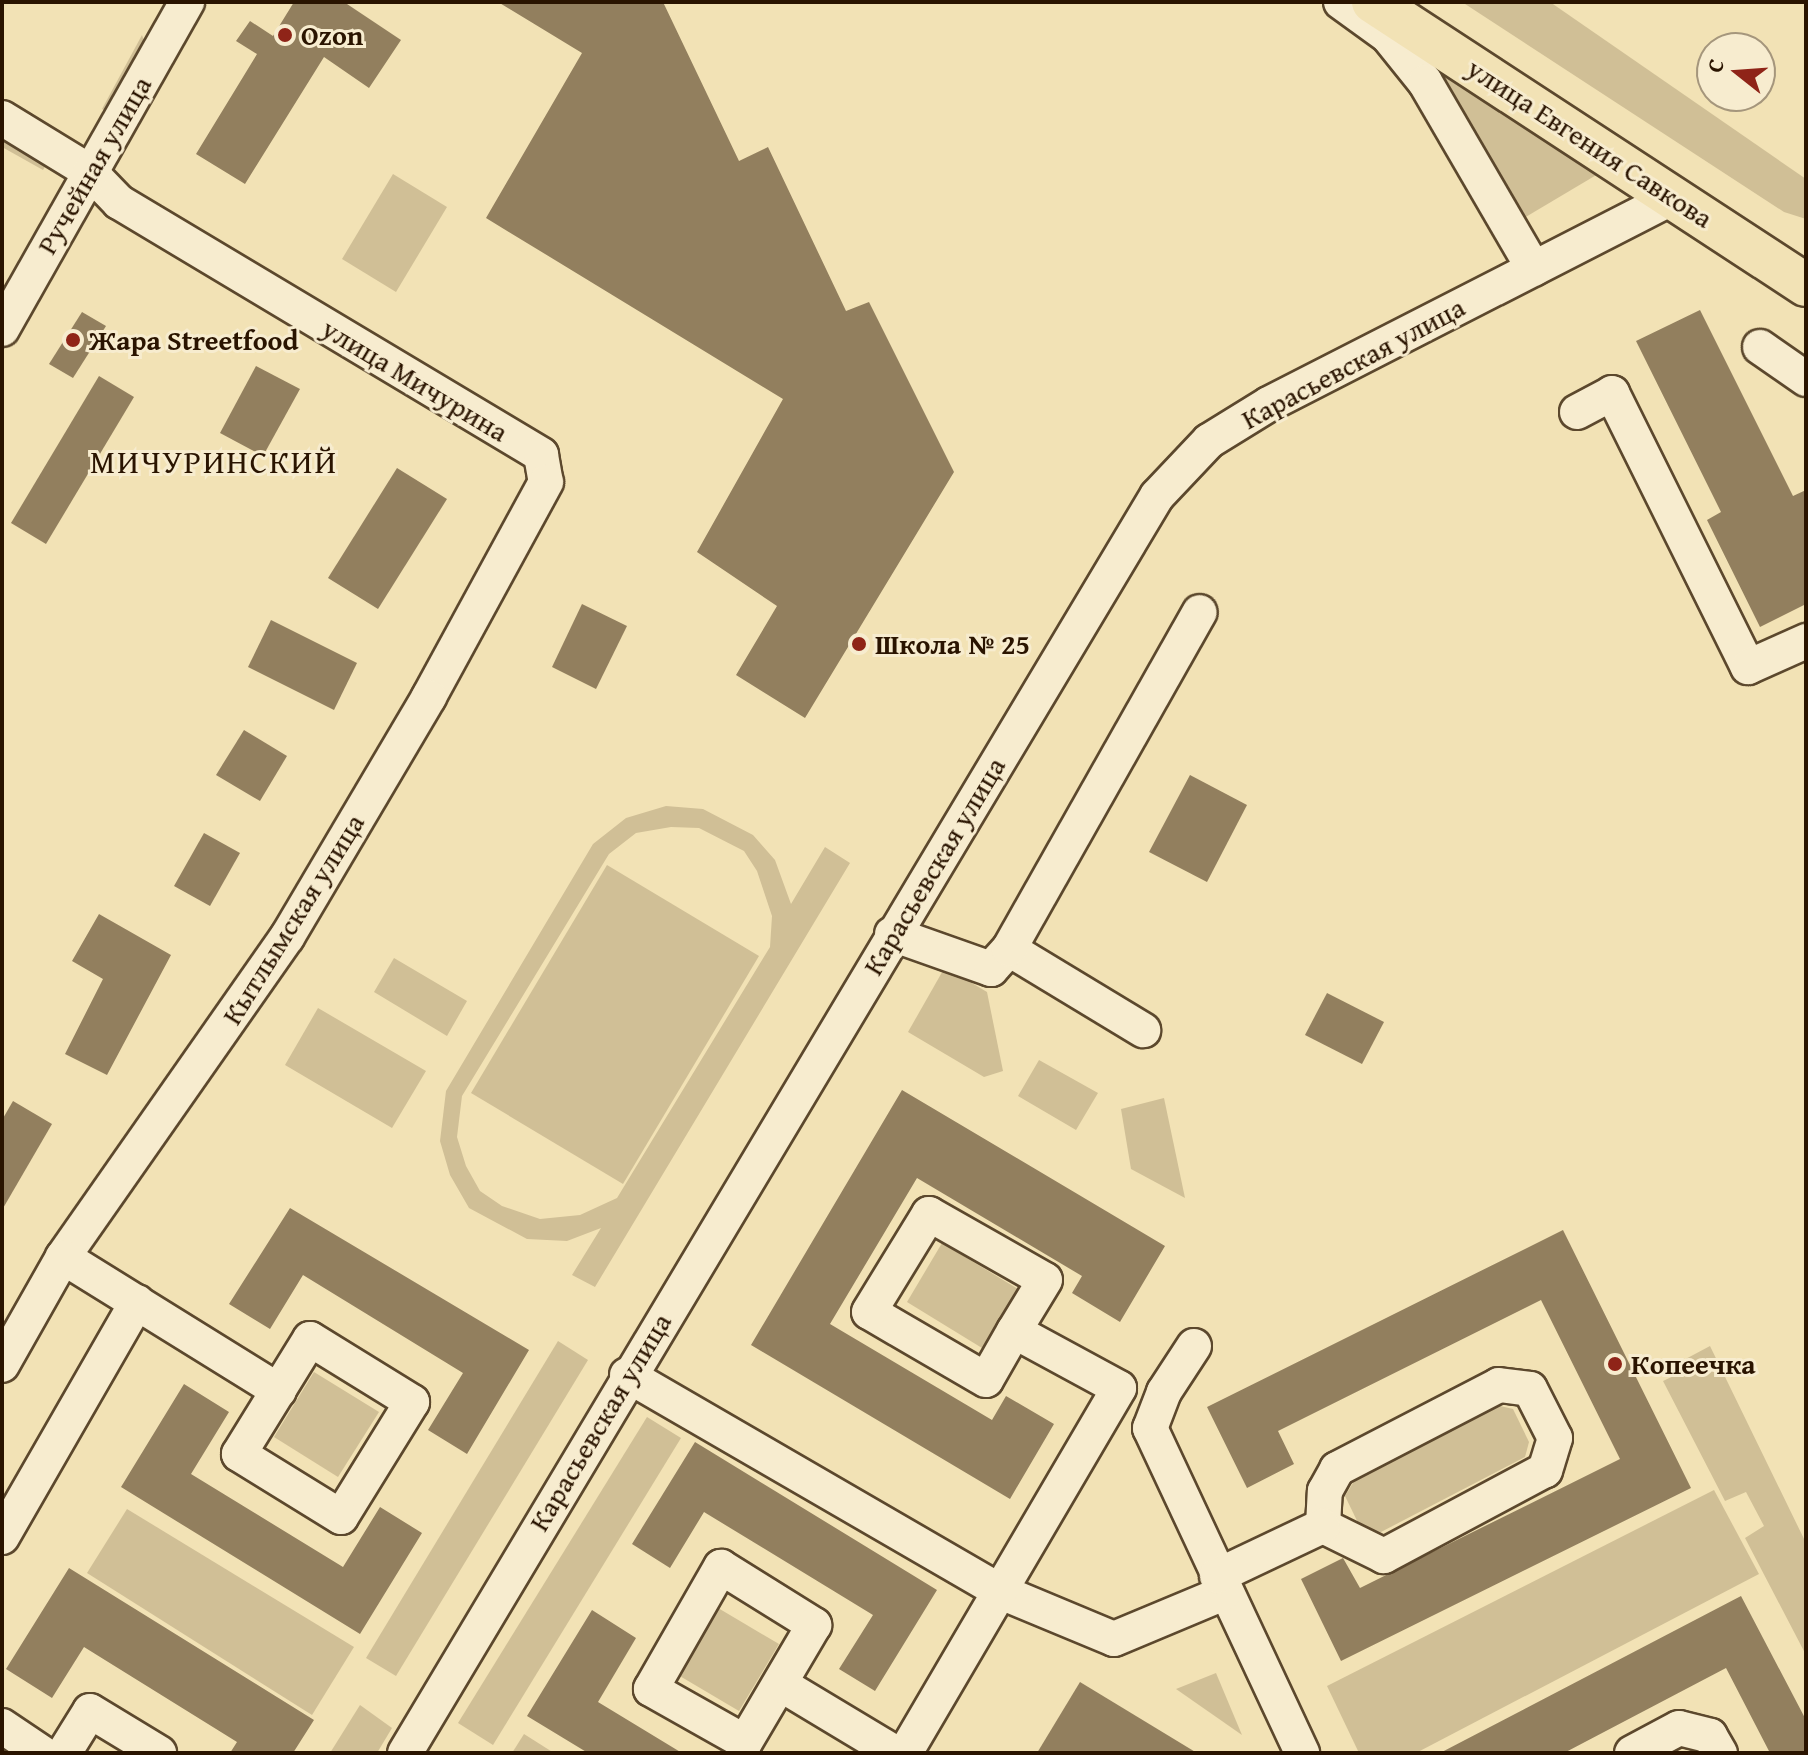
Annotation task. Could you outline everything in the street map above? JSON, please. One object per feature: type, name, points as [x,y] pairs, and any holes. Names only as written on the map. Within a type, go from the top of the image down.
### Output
[{"type":"main road","name":"улица Евгения Савкова","points":[[1373,2],[1806,285]]},
{"type":"street","name":"Ручейная улица","points":[[2,329],[187,2]]},
{"type":"street","points":[[1341,2],[1388,36],[1425,82],[1534,269]]},
{"type":"street","name":"улица Мичурина","points":[[2,118],[90,172],[119,202],[541,455]]},
{"type":"street","name":"Карасьевская улица","points":[[405,1753],[627,1375],[1157,496],[1209,441],[1333,368],[1673,197]]},
{"type":"street","points":[[1760,347],[1806,379]]},
{"type":"street","points":[[1577,412],[1612,393],[1748,667],[1806,641]]},
{"type":"street","name":"Кытлымская улица","points":[[2,1365],[63,1257],[287,937],[429,697],[546,482],[541,455]]},
{"type":"street","points":[[892,934],[991,969],[1009,949],[1200,612]]},
{"type":"street","points":[[1009,949],[1143,1030]]},
{"type":"street","points":[[929,1214],[1045,1280],[1014,1331],[986,1380],[869,1312],[929,1214]]},
{"type":"street","points":[[63,1257],[279,1391]]},
{"type":"street","points":[[2,1537],[137,1302]]},
{"type":"street","points":[[905,1753],[1119,1388],[1014,1331]]},
{"type":"street","points":[[310,1339],[412,1402],[341,1517],[239,1454],[279,1391],[310,1339]]},
{"type":"street","points":[[1194,1346],[1164,1392],[1150,1428],[1302,1753]]},
{"type":"street","points":[[627,1375],[1001,1592],[1114,1639],[1221,1584],[1323,1526]]},
{"type":"street","points":[[1499,1385],[1530,1389],[1555,1438],[1545,1470],[1384,1556],[1323,1526],[1325,1491],[1337,1469],[1499,1385]]},
{"type":"street","points":[[721,1567],[814,1625],[782,1685],[745,1742],[651,1689],[721,1567]]},
{"type":"street","points":[[782,1685],[895,1753]]},
{"type":"street","points":[[64,1753],[90,1711],[159,1753]]},
{"type":"street","points":[[2,1726],[42,1753]]},
{"type":"street","points":[[1632,1753],[1679,1728],[1710,1736],[1720,1753]]},
{"type":"shaded area","points":[[1462,2],[1550,2],[1696,103],[1696,112],[1709,112],[1806,179],[1806,219],[1784,212]]},
{"type":"shaded area","points":[[142,35],[145,44],[108,112],[102,109]]},
{"type":"shaded area","points":[[1429,59],[1598,174],[1524,218]]},
{"type":"shaded area","points":[[2,132],[46,165],[43,170],[2,147]]},
{"type":"shaded area","points":[[393,174],[447,207],[396,292],[342,259]]},
{"type":"shaded area","points":[[666,806],[703,809],[753,835],[775,860],[791,904],[825,847],[850,863],[595,1287],[572,1275],[601,1228],[567,1241],[527,1239],[469,1208],[450,1175],[440,1141],[446,1091],[593,844],[626,818]],"holes":[[[671,827],[699,828],[744,851],[757,871],[772,916],[770,947],[617,1198],[580,1215],[540,1219],[502,1206],[480,1191],[466,1166],[457,1137],[462,1096],[609,854],[636,833]]]},
{"type":"shaded area","points":[[607,865],[759,956],[623,1184],[471,1093]]},
{"type":"shaded area","points":[[394,958],[467,1001],[447,1036],[374,992]]},
{"type":"shaded area","points":[[945,967],[987,992],[1003,1071],[984,1077],[908,1032]]},
{"type":"shaded area","points":[[318,1008],[426,1071],[392,1128],[285,1065]]},
{"type":"shaded area","points":[[1039,1060],[1098,1093],[1076,1130],[1018,1096]]},
{"type":"shaded area","points":[[1164,1098],[1185,1198],[1131,1169],[1121,1109]]},
{"type":"shaded area","points":[[942,1243],[1018,1289],[982,1348],[907,1302]]},
{"type":"shaded area","points":[[558,1341],[588,1360],[396,1676],[366,1658]]},
{"type":"shaded area","points":[[1710,1346],[1806,1543],[1806,1655],[1745,1538],[1764,1526],[1746,1492],[1725,1501],[1663,1381],[1684,1371],[1680,1362]]},
{"type":"shaded area","points":[[314,1372],[379,1412],[338,1477],[274,1437]]},
{"type":"shaded area","points":[[1496,1405],[1513,1409],[1529,1442],[1525,1457],[1381,1532],[1361,1529],[1345,1496],[1356,1478]]},
{"type":"shaded area","points":[[647,1417],[681,1438],[493,1745],[458,1723]]},
{"type":"shaded area","points":[[1714,1490],[1759,1574],[1416,1753],[1359,1753],[1327,1686]]},
{"type":"shaded area","points":[[127,1509],[354,1647],[312,1715],[87,1573]]},
{"type":"shaded area","points":[[713,1605],[779,1644],[739,1711],[673,1672]]},
{"type":"shaded area","points":[[1216,1673],[1242,1735],[1176,1689]]},
{"type":"shaded area","points":[[360,1705],[392,1728],[377,1753],[330,1753]]},
{"type":"shaded area","points":[[524,1734],[554,1753],[512,1753]]},
{"type":"building","points":[[294,2],[344,2],[401,40],[369,88],[324,57],[245,184],[196,154],[257,54],[236,41],[250,21],[273,36]]},
{"type":"building","points":[[498,2],[663,2],[739,161],[768,147],[846,311],[869,302],[954,472],[805,718],[736,675],[777,606],[697,552],[783,399],[486,218],[582,53]]},
{"type":"building","points":[[1700,310],[1793,496],[1806,490],[1806,604],[1760,627],[1707,520],[1721,512],[1636,341]]},
{"type":"building","points":[[82,312],[106,326],[73,378],[49,364]]},
{"type":"building","points":[[256,366],[300,389],[263,456],[220,433]]},
{"type":"building","points":[[99,376],[134,397],[46,544],[11,523]]},
{"type":"building","points":[[397,468],[447,499],[378,609],[328,578]]},
{"type":"building","points":[[582,604],[627,626],[596,689],[552,667]]},
{"type":"building","points":[[271,620],[357,663],[334,710],[248,667]]},
{"type":"building","points":[[244,730],[287,756],[260,801],[216,775]]},
{"type":"building","points":[[1190,775],[1247,805],[1207,882],[1149,852]]},
{"type":"building","points":[[204,833],[240,853],[210,906],[174,886]]},
{"type":"building","points":[[99,914],[171,955],[107,1075],[65,1054],[103,979],[72,961]]},
{"type":"building","points":[[1327,993],[1384,1022],[1362,1064],[1305,1035]]},
{"type":"building","points":[[902,1090],[1165,1246],[1120,1322],[1072,1293],[1082,1276],[917,1178],[830,1324],[992,1420],[1006,1396],[1054,1424],[1010,1499],[751,1345]]},
{"type":"building","points":[[13,1101],[52,1124],[2,1210],[2,1120]]},
{"type":"building","points":[[290,1208],[529,1350],[467,1454],[428,1430],[463,1373],[303,1275],[270,1329],[229,1304]]},
{"type":"building","points":[[1563,1230],[1691,1488],[1341,1661],[1301,1579],[1343,1558],[1360,1588],[1620,1459],[1541,1300],[1278,1431],[1294,1464],[1247,1488],[1207,1407]]},
{"type":"building","points":[[184,1384],[229,1412],[191,1474],[343,1567],[380,1507],[422,1533],[360,1634],[121,1487]]},
{"type":"building","points":[[695,1442],[937,1590],[875,1691],[839,1669],[873,1615],[704,1512],[670,1568],[632,1544]]},
{"type":"building","points":[[69,1568],[314,1720],[293,1753],[230,1753],[237,1742],[84,1647],[52,1698],[6,1669]]},
{"type":"building","points":[[1741,1596],[1806,1720],[1806,1753],[1770,1753],[1726,1668],[1564,1753],[1440,1753]]},
{"type":"building","points":[[592,1610],[636,1638],[598,1702],[682,1753],[588,1753],[527,1716]]},
{"type":"building","points":[[1080,1682],[1197,1753],[1037,1753]]},
{"type":"place","name":"Ozon","points":[[285,35]]},
{"type":"place","name":"Жара Streetfood","points":[[73,340]]},
{"type":"place","name":"Школа № 25","points":[[859,644]]},
{"type":"place","name":"Копеечка","points":[[1615,1364]]},
{"type":"district","name":"МИЧУРИНСКИЙ","points":[[214,462]]}]
